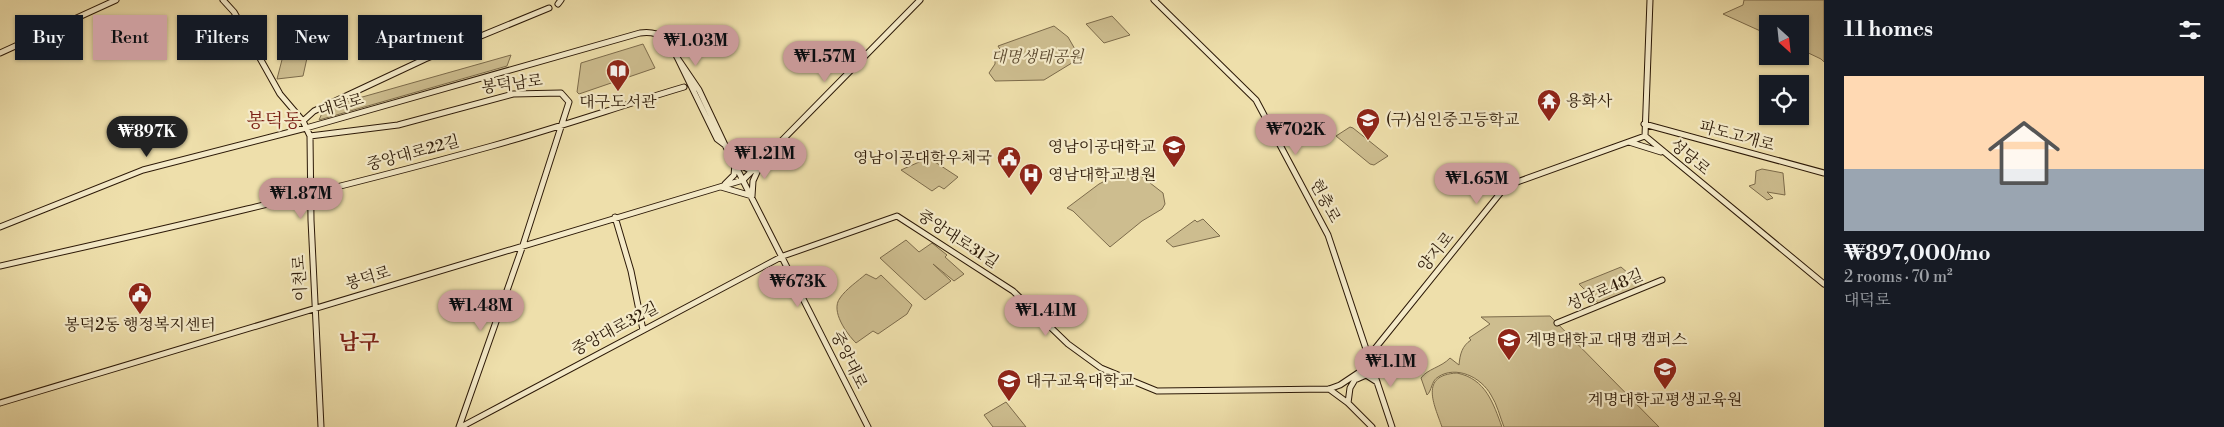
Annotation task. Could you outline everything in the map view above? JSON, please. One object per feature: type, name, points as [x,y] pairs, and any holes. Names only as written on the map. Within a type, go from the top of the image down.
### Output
[{"type":"street","points":[[0,53],[116,0]]},
{"type":"street","name":"이천로","points":[[223,0],[234,12],[280,94],[303,121],[312,136],[310,193],[320,427]]},
{"type":"street","points":[[743,180],[920,0]]},
{"type":"street","name":"현충로","points":[[1154,0],[1256,100],[1328,235],[1392,427]]},
{"type":"street","points":[[1645,136],[1650,0]]},
{"type":"street","points":[[303,121],[314,110],[413,65],[549,8]]},
{"type":"street","name":"대덕로","points":[[0,227],[143,170],[306,128],[640,33],[653,31],[663,35]]},
{"type":"street","name":"중앙대로","points":[[663,35],[678,59],[718,139],[725,145],[735,163],[868,427]]},
{"type":"street","name":"중앙대로22길","points":[[0,266],[160,230],[310,193],[563,126],[684,86]]},
{"type":"street","name":"봉덕남로","points":[[312,136],[355,130],[373,130],[434,116],[478,100],[508,94],[546,91],[561,93],[569,102],[563,126],[460,427]]},
{"type":"street","name":"파도고개로","points":[[1644,124],[1824,173]]},
{"type":"street","name":"양지로","points":[[1369,356],[1506,186],[1645,136]]},
{"type":"street","name":"성당로","points":[[1645,136],[1824,284]]},
{"type":"street","points":[[1628,142],[1665,153]]},
{"type":"street","points":[[719,187],[752,196],[754,180],[762,161]]},
{"type":"street","points":[[719,187],[734,175],[735,163],[748,169],[756,167]]},
{"type":"street","name":"봉덕로","points":[[0,402],[743,180]]},
{"type":"street","name":"중앙대로31길","points":[[783,256],[898,216],[1013,291],[1068,344],[1101,368],[1157,391],[1329,389],[1358,373]]},
{"type":"street","points":[[615,217],[631,271],[643,330]]},
{"type":"street","name":"중앙대로32길","points":[[460,427],[783,256]]},
{"type":"street","name":"성당로48길","points":[[1557,323],[1662,280]]},
{"type":"street","name":"중앙대로31길","points":[[1348,403],[1348,393],[1369,356]]},
{"type":"street","points":[[1354,381],[1366,375],[1378,382]]},
{"type":"street","points":[[1329,389],[1348,403],[1372,427]]},
{"type":"street","points":[[1385,427],[1390,420]]},
{"type":"green space","points":[[1744,0],[1824,0],[1824,62],[1809,53],[1809,15],[1759,15],[1759,30],[1723,14],[1743,5]]},
{"type":"green space","points":[[1112,16],[1130,35],[1104,43],[1086,24]]},
{"type":"green space","name":"대명생태공원","points":[[1054,26],[1068,37],[1080,58],[1044,80],[995,81],[989,73],[995,64],[995,53],[1001,51],[998,46]]},
{"type":"green space","points":[[643,44],[655,68],[579,94],[577,92],[581,63]]},
{"type":"green space","points":[[511,55],[507,66],[319,120],[323,111],[334,105]]},
{"type":"green space","points":[[282,60],[307,60],[303,76],[277,79]]},
{"type":"green space","points":[[1350,127],[1388,156],[1374,165],[1370,164],[1336,136]]},
{"type":"green space","points":[[926,159],[932,160],[958,177],[944,189],[939,186],[932,191],[901,170]]},
{"type":"green space","points":[[1128,169],[1132,169],[1163,193],[1165,204],[1162,209],[1142,221],[1110,247],[1073,211],[1067,208],[1099,184]]},
{"type":"green space","points":[[1762,169],[1783,173],[1785,195],[1767,192],[1773,198],[1767,200],[1749,186],[1755,184],[1756,171]]},
{"type":"green space","points":[[1203,219],[1220,236],[1173,247],[1166,241],[1195,220],[1197,222]]},
{"type":"green space","points":[[906,240],[919,252],[932,243],[947,255],[945,257],[964,274],[954,281],[933,264],[951,281],[925,300],[880,258]]},
{"type":"green space","points":[[1621,267],[1644,287],[1600,305],[1579,284]]},
{"type":"green space","points":[[866,274],[876,279],[881,275],[912,305],[907,314],[878,334],[873,331],[856,343],[848,334],[838,316],[837,303],[845,291]]},
{"type":"green space","name":"계명대학교 대명 캠퍼스","points":[[1550,316],[1659,427],[1504,427],[1495,402],[1487,389],[1475,378],[1460,373],[1452,372],[1438,377],[1427,395],[1421,378],[1427,372],[1450,358],[1459,365],[1462,351],[1471,340],[1469,338],[1490,324],[1481,317]]},
{"type":"green space","points":[[1457,373],[1467,376],[1482,386],[1495,409],[1502,427],[1442,427],[1433,400],[1433,385],[1445,375]]},
{"type":"green space","points":[[1006,402],[1026,427],[993,427],[984,415]]},
{"type":"place","name":"대구도서관","points":[[618,92]]},
{"type":"place","name":"용화사","points":[[1549,122]]},
{"type":"place","name":"(구)심인중고등학교","points":[[1368,141]]},
{"type":"place","name":"영남이공대학교","points":[[1174,168]]},
{"type":"place","name":"영남이공대학우체국","points":[[1009,179]]},
{"type":"place","name":"영남대학교병원","points":[[1031,196]]},
{"type":"place","name":"봉덕2동 행정복지센터","points":[[140,315]]},
{"type":"place","name":"계명대학교 대명 캠퍼스","points":[[1509,361]]},
{"type":"place","name":"계명대학교평생교육원","points":[[1665,390]]},
{"type":"place","name":"대구교육대학교","points":[[1009,402]]},
{"type":"district","name":"봉덕동","points":[[274,121]]},
{"type":"district","name":"남구","points":[[359,343]]}]
